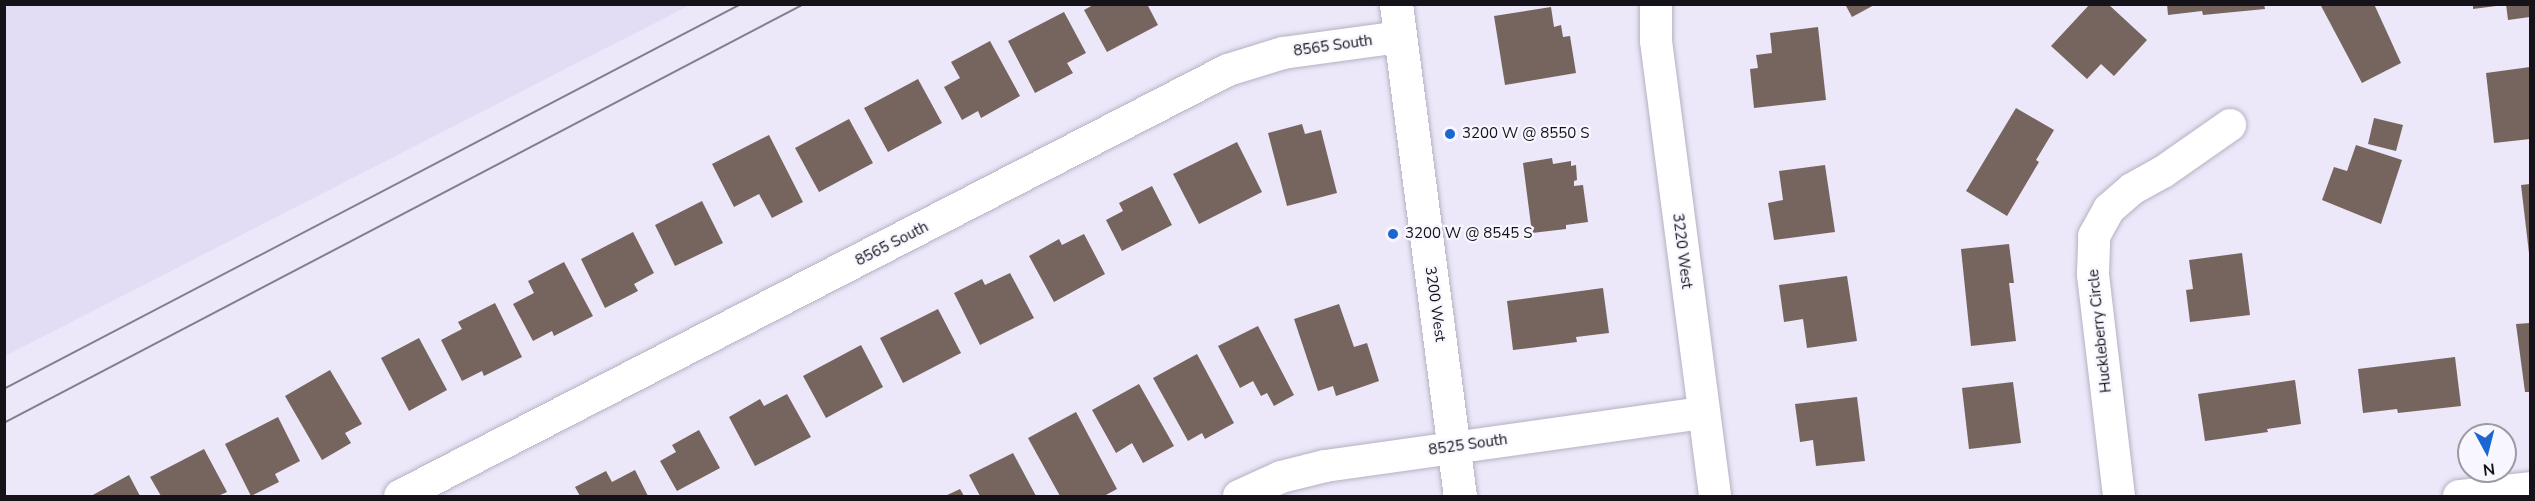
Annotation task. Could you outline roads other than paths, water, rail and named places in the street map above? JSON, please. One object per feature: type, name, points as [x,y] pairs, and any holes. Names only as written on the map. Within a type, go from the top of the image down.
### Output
[{"type":"street","name":"3200 West","points":[[1396,4],[1460,496]]},
{"type":"street","name":"3220 West","points":[[1656,4],[1656,41],[1715,496]]},
{"type":"street","name":"8565 South","points":[[400,496],[1228,70],[1283,53],[1400,37]]},
{"type":"street","name":"Huckleberry Circle","points":[[2119,496],[2093,274],[2094,236],[2109,209],[2132,189],[2163,172],[2230,125]]},
{"type":"street","name":"8525 South","points":[[1239,496],[1281,477],[1325,466],[1703,413]]},
{"type":"street","points":[[2459,496],[2530,488]]},
{"type":"tram line","points":[[4,389],[741,4]]},
{"type":"tram line","points":[[4,423],[804,4]]},
{"type":"place","name":"3200 W @ 8550 S","points":[[1450,134]]},
{"type":"place","name":"3200 W @ 8545 S","points":[[1393,234]]}]
